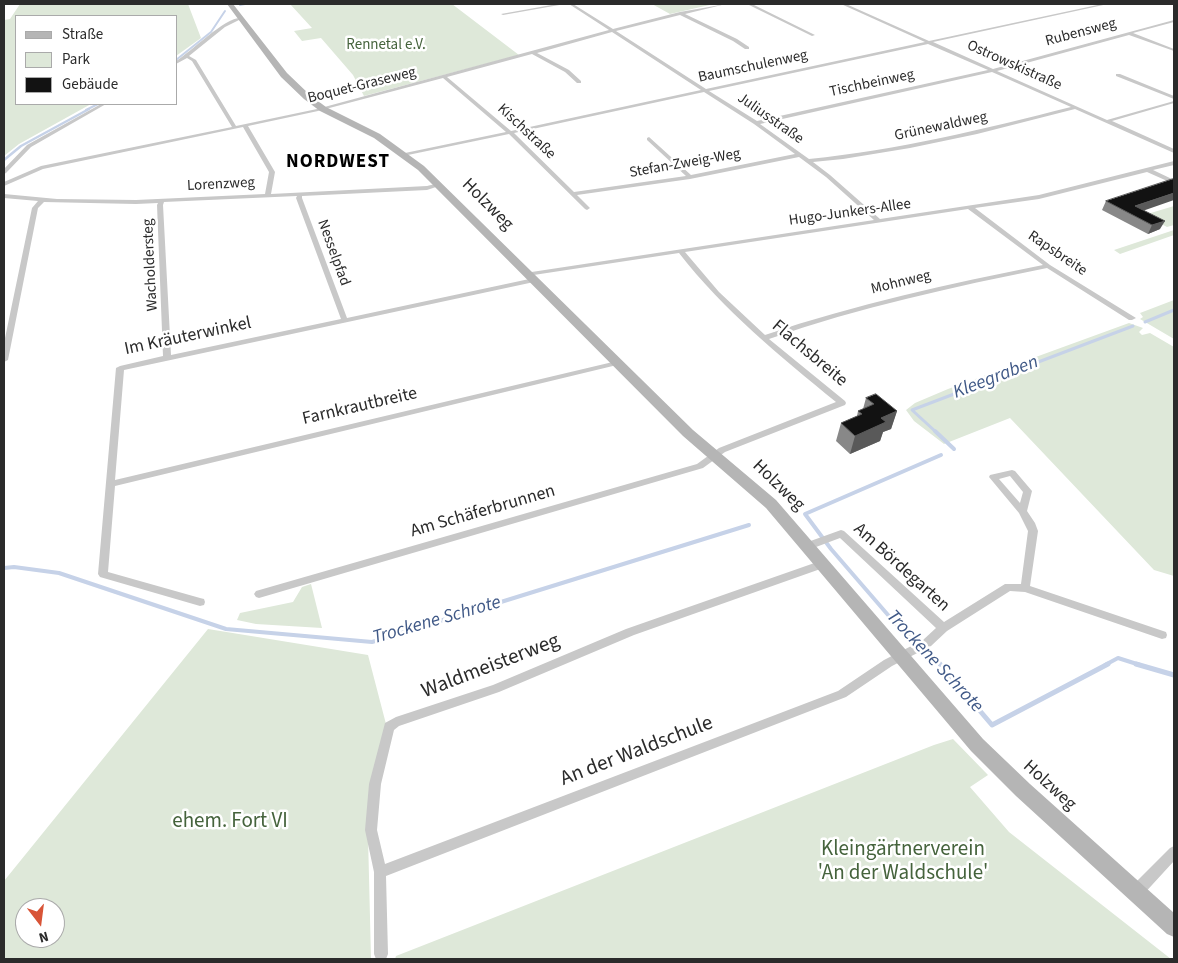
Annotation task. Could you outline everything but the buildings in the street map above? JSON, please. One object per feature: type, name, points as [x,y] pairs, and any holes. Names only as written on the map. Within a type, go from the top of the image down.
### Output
[{"type":"street","points":[[178,62],[187,57],[229,23],[241,18],[230,4]]},
{"type":"street","points":[[504,14],[563,4]]},
{"type":"street","name":"Juliusstraße","points":[[571,4],[756,123],[809,161],[879,222]]},
{"type":"street","name":"Boquet-Graseweg","points":[[4,184],[49,166],[323,109],[680,13],[724,4]]},
{"type":"street","points":[[749,4],[813,35]]},
{"type":"street","name":"Ostrowskistraße","points":[[843,4],[1174,151]]},
{"type":"street","name":"Baumschulenweg","points":[[405,155],[1106,4]]},
{"type":"street","points":[[680,13],[735,40],[747,48]]},
{"type":"street","name":"Holzweg","points":[[241,18],[284,75],[307,97],[323,109],[371,132],[405,155],[439,185],[688,434],[768,500],[814,544],[823,564],[908,654],[950,715],[998,766],[1174,927]]},
{"type":"street","name":"Rubensweg","points":[[994,70],[1174,21]]},
{"type":"street","points":[[1128,33],[1174,50]]},
{"type":"street","points":[[534,53],[567,71],[579,82]]},
{"type":"street","points":[[187,57],[194,60],[235,128]]},
{"type":"street","name":"Tischbeinweg","points":[[756,123],[994,70]]},
{"type":"street","points":[[1118,75],[1174,98]]},
{"type":"street","name":"Kischstraße","points":[[445,77],[510,132],[587,208]]},
{"type":"street","points":[[1108,121],[1174,102]]},
{"type":"street","points":[[4,172],[29,146],[102,105]]},
{"type":"street","name":"Grünewaldweg","points":[[809,161],[881,153],[987,130],[1077,107]]},
{"type":"street","points":[[245,126],[272,172],[268,196]]},
{"type":"street","points":[[649,139],[690,177]]},
{"type":"street","name":"Stefan-Zweig-Weg","points":[[573,194],[690,177],[801,155]]},
{"type":"street","name":"Hugo-Junkers-Allee","points":[[530,277],[681,251],[1039,197],[1174,163]]},
{"type":"street","points":[[1148,170],[1174,182]]},
{"type":"street","name":"Lorenzweg","points":[[4,184],[6,189],[4,194],[42,200],[100,202],[268,196],[427,188],[439,185]]},
{"type":"street","name":"Nesselpfad","points":[[300,194],[299,198],[345,321]]},
{"type":"street","points":[[4,360],[35,208],[42,200]]},
{"type":"street","name":"Wacholdersteg","points":[[162,201],[160,205],[167,359]]},
{"type":"street","name":"Rapsbreite","points":[[970,208],[1048,266],[1132,318]]},
{"type":"street","name":"Flachsbreite","points":[[681,251],[700,278],[764,338],[842,403],[713,455]]},
{"type":"street","name":"Mohnweg","points":[[764,338],[799,325],[895,298],[1048,266]]},
{"type":"street","name":"Im Kräuterwinkel","points":[[200,602],[103,574],[120,368],[345,321],[530,277]]},
{"type":"street","name":"Farnkrautbreite","points":[[111,484],[617,363]]},
{"type":"street","name":"Am Schäferbrunnen","points":[[259,594],[700,466],[706,463],[713,455]]},
{"type":"street","points":[[1022,511],[1030,523],[1032,531],[1025,588]]},
{"type":"street","name":"Am Bördegarten","points":[[814,544],[841,534],[943,628]]},
{"type":"street","name":"Waldmeisterweg","points":[[381,954],[380,872],[371,830],[375,784],[389,727],[396,722],[495,689],[630,632],[823,564]]},
{"type":"street","name":"Am Bördegarten","points":[[908,654],[927,643],[943,628],[1008,587],[1025,588],[1162,636]]},
{"type":"street","name":"An der Waldschule","points":[[380,872],[831,699],[848,691],[882,667],[908,654]]},
{"type":"street","points":[[1136,892],[1174,852]]},
{"type":"green space","points":[[20,4],[188,4],[201,38],[178,55],[178,15],[15,15],[15,105],[89,105],[19,144],[4,156],[4,20],[10,19]]},
{"type":"green space","name":"Rennetal e.V.","points":[[290,4],[452,4],[519,55],[364,96],[353,75],[321,38],[302,41],[294,31],[312,28]]},
{"type":"green space","points":[[652,4],[714,4],[670,14]]},
{"type":"green space","points":[[1174,206],[1174,225],[1167,227],[1144,215]]},
{"type":"green space","points":[[1174,230],[1174,235],[1120,254],[1114,250]]},
{"type":"green space","points":[[1174,300],[1174,339],[1140,319],[1143,317],[1140,313]]},
{"type":"green space","points":[[1129,323],[1143,328],[1139,332],[1142,335],[1150,333],[1174,347],[1174,576],[1154,570],[1010,418],[944,444],[914,421],[906,410],[915,403],[948,389]]},
{"type":"green space","points":[[311,584],[322,628],[256,624],[237,620],[240,613],[293,602],[302,587]]},
{"type":"green space","name":"ehem. Fort VI","points":[[208,629],[368,655],[386,724],[368,836],[371,959],[4,959],[4,881]]},
{"type":"green space","name":"Kleingärtnerverein 'An der Waldschule'","points":[[953,739],[988,775],[970,787],[1009,832],[1171,959],[395,959],[396,956]]},
{"type":"waterway","points":[[240,5],[245,4]]},
{"type":"waterway","points":[[178,58],[211,32],[225,11]]},
{"type":"waterway","points":[[86,110],[96,105]]},
{"type":"waterway","points":[[4,160],[21,146],[89,109]]},
{"type":"waterway","name":"Kleegraben","points":[[1145,322],[1174,310]]},
{"type":"waterway","name":"Kleegraben","points":[[936,432],[912,410],[1133,326]]},
{"type":"waterway","name":"Kleegraben","points":[[935,431],[954,449]]},
{"type":"waterway","name":"Trockene Schrote","points":[[940,664],[901,630],[831,549],[805,514],[941,455]]},
{"type":"waterway","name":"Trockene Schrote","points":[[4,568],[14,567],[59,573],[226,629],[372,642],[749,525]]},
{"type":"waterway","name":"Trockene Schrote","points":[[1105,665],[1118,658],[1140,665]]},
{"type":"waterway","name":"Trockene Schrote","points":[[940,664],[992,725],[1108,664]]},
{"type":"waterway","name":"Trockene Schrote","points":[[1136,664],[1174,675]]},
{"type":"district","name":"NORDWEST","points":[[338,163]]}]
